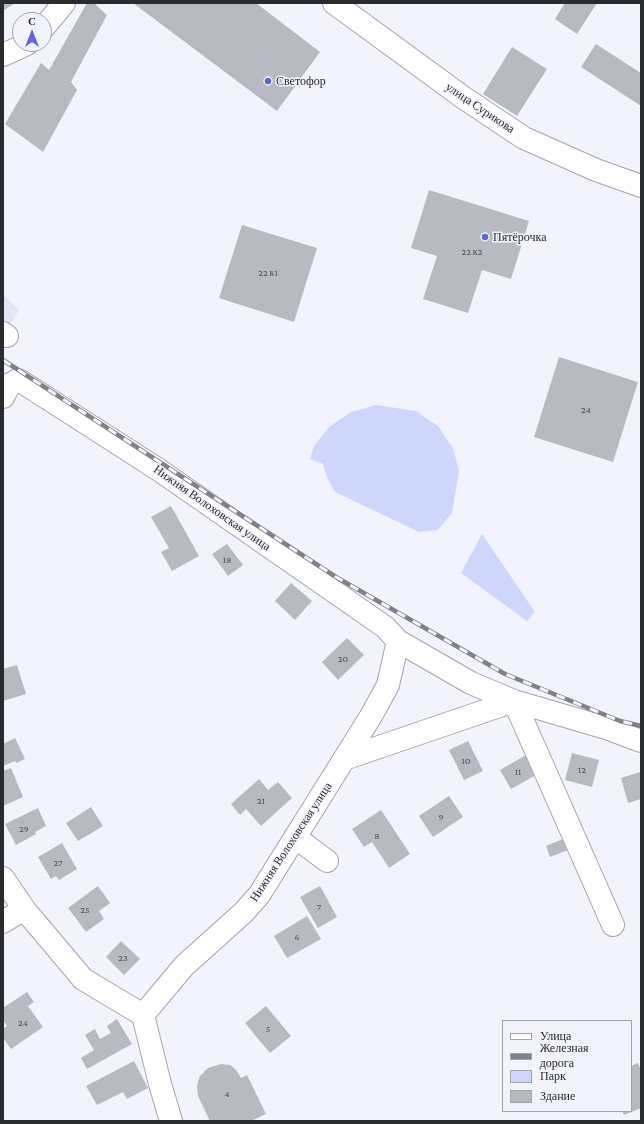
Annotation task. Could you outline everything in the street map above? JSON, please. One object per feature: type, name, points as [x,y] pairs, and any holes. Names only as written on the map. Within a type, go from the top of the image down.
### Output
[{"type":"street","points":[[52,17],[64,3]]},
{"type":"street","name":"улица Сурикова","points":[[334,3],[464,98],[524,138],[596,170],[641,186]]},
{"type":"street","name":"Нижняя Волоховская улица","points":[[3,397],[10,384],[18,380],[22,382],[159,470],[385,627],[398,641],[471,683],[514,700],[606,728],[641,741]]},
{"type":"street","name":"Нижняя Волоховская улица","points":[[143,1014],[184,966],[244,912],[259,895],[371,716],[388,685],[398,641]]},
{"type":"street","points":[[344,759],[514,700],[613,925]]},
{"type":"street","points":[[295,836],[327,861]]},
{"type":"street","points":[[3,878],[24,909],[83,979],[143,1014],[160,1084],[171,1121]]},
{"type":"street","points":[[3,922],[24,909]]},
{"type":"shaded area","points":[[3,295],[19,310],[3,335]]},
{"type":"green space","points":[[376,405],[416,411],[438,426],[453,448],[459,471],[452,513],[438,530],[419,532],[335,492],[327,478],[323,464],[310,459],[314,446],[329,427],[351,412]]},
{"type":"green space","points":[[482,534],[535,612],[527,621],[461,573]]},
{"type":"building","points":[[3,3],[15,3],[3,11]]},
{"type":"building","points":[[87,3],[94,3],[107,15],[71,82],[77,90],[43,152],[5,124],[41,63],[49,70]]},
{"type":"building","name":"Светофор","points":[[133,3],[256,3],[320,52],[277,111]]},
{"type":"building","points":[[565,3],[597,3],[577,34],[555,19]]},
{"type":"building","points":[[596,44],[641,73],[641,106],[581,67]]},
{"type":"building","points":[[512,47],[547,69],[517,116],[483,94]]},
{"type":"building","points":[[429,190],[529,221],[511,279],[482,270],[468,313],[423,299],[437,256],[411,248]]},
{"type":"building","points":[[242,225],[317,248],[294,322],[219,298]]},
{"type":"building","points":[[559,357],[638,382],[613,462],[534,437]]},
{"type":"building","points":[[171,506],[199,556],[172,571],[161,552],[169,548],[151,517]]},
{"type":"building","points":[[227,544],[243,565],[228,576],[212,554]]},
{"type":"building","points":[[291,583],[312,601],[295,620],[275,601]]},
{"type":"building","points":[[347,638],[364,655],[338,680],[322,662]]},
{"type":"building","points":[[17,665],[26,694],[3,701],[3,669]]},
{"type":"building","points":[[15,738],[25,759],[3,766],[3,744]]},
{"type":"building","points":[[468,741],[483,771],[464,780],[449,750]]},
{"type":"building","points":[[572,753],[599,760],[592,787],[565,780]]},
{"type":"building","points":[[526,755],[536,775],[511,789],[500,770]]},
{"type":"building","points":[[11,768],[23,797],[3,806],[3,771]]},
{"type":"building","points":[[640,772],[641,799],[628,803],[621,778]]},
{"type":"building","points":[[259,779],[268,790],[278,782],[292,798],[261,826],[246,809],[240,815],[231,804]]},
{"type":"building","points":[[449,796],[463,817],[433,837],[419,816]]},
{"type":"building","points":[[91,807],[103,826],[78,841],[66,823]]},
{"type":"building","points":[[38,808],[46,826],[35,832],[36,834],[16,845],[5,824]]},
{"type":"building","points":[[381,810],[410,854],[389,868],[372,842],[364,847],[352,829]]},
{"type":"building","points":[[563,839],[568,850],[550,857],[546,846]]},
{"type":"building","points":[[62,843],[77,869],[59,880],[56,876],[51,879],[38,857]]},
{"type":"building","points":[[98,886],[110,903],[99,911],[104,919],[86,932],[68,908]]},
{"type":"building","points":[[320,886],[337,917],[318,928],[300,897]]},
{"type":"building","points":[[307,916],[321,939],[287,958],[274,936]]},
{"type":"building","points":[[121,941],[140,959],[124,975],[106,957]]},
{"type":"building","points":[[27,992],[34,1002],[28,1006],[43,1027],[11,1049],[3,1038],[3,1029],[7,1026],[3,1020],[3,1008]]},
{"type":"building","points":[[266,1006],[291,1036],[270,1053],[245,1023]]},
{"type":"building","points":[[117,1019],[132,1044],[87,1069],[81,1058],[94,1050],[85,1035],[95,1029],[100,1039],[111,1033],[107,1026]]},
{"type":"building","points":[[134,1061],[148,1088],[127,1099],[123,1092],[97,1105],[86,1086]]},
{"type":"building","points":[[638,1063],[641,1071],[641,1108],[632,1112],[632,1066]]},
{"type":"building","points":[[221,1064],[230,1065],[236,1070],[241,1078],[247,1075],[266,1114],[251,1121],[210,1121],[198,1096],[198,1081],[200,1076],[208,1068]]},
{"type":"building","points":[[622,1112],[631,1112],[624,1115]]},
{"type":"railway","points":[[3,360],[336,577],[505,674],[620,721],[641,726]]},
{"type":"place","name":"Светофор","points":[[268,81]]},
{"type":"place","name":"Пятёрочка","points":[[485,237]]}]
